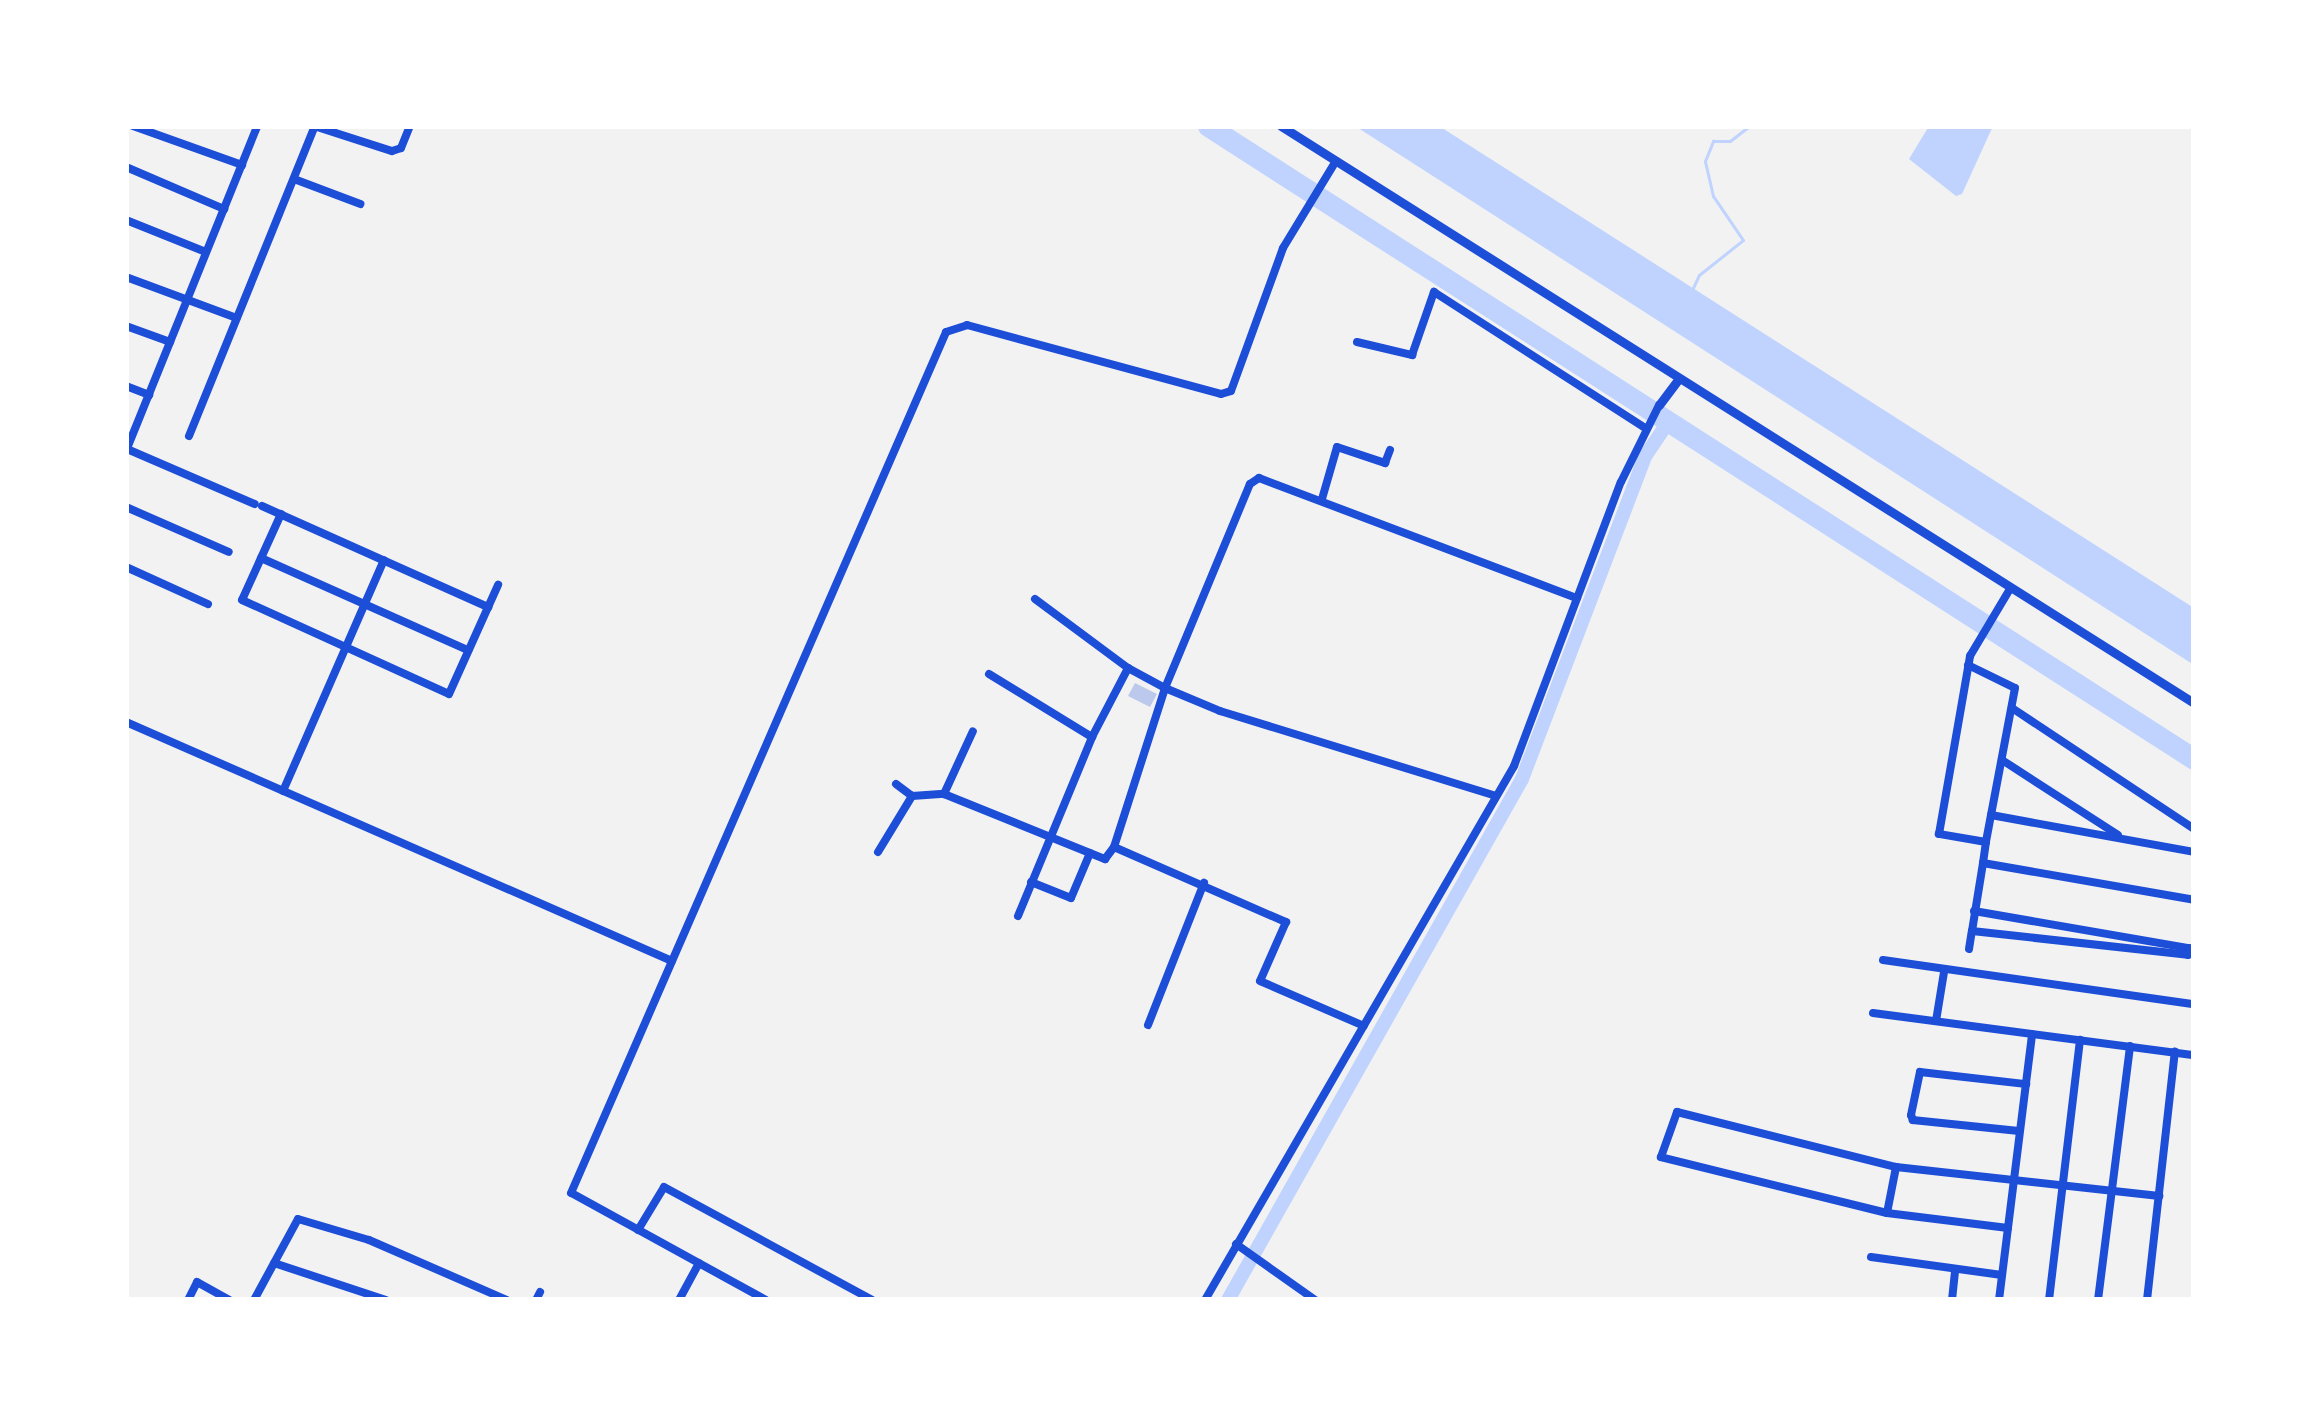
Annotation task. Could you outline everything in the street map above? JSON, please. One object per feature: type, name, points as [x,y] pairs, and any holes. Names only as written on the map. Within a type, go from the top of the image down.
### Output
[{"type":"main road","points":[[1281,126],[1677,381],[2194,704]]},
{"type":"main road","points":[[1659,405],[1677,381]]},
{"type":"street","points":[[133,126],[242,165]]},
{"type":"street","points":[[257,126],[126,450],[488,607]]},
{"type":"street","points":[[189,436],[314,126],[392,152],[401,148],[410,126]]},
{"type":"street","points":[[766,1300],[571,1193],[946,332],[967,325],[1221,394],[1231,391],[1283,248],[1336,161]]},
{"type":"street","points":[[126,167],[224,209]]},
{"type":"street","points":[[293,179],[360,204]]},
{"type":"street","points":[[126,220],[206,252]]},
{"type":"street","points":[[126,277],[237,318]]},
{"type":"street","points":[[1357,342],[1412,355],[1433,292],[1646,426]]},
{"type":"street","points":[[126,326],[170,342]]},
{"type":"street","points":[[126,386],[149,395]]},
{"type":"street","points":[[1205,1300],[1496,796],[1532,722],[1577,598],[1646,426],[1659,405]]},
{"type":"street","points":[[1322,499],[1337,447],[1385,463],[1390,450]]},
{"type":"street","points":[[896,784],[913,796],[944,794],[1105,859],[1114,847],[1165,688],[1250,484],[1266,478],[1577,598]]},
{"type":"street","points":[[126,507],[229,552]]},
{"type":"street","points":[[281,514],[242,600],[449,694],[498,584]]},
{"type":"street","points":[[261,558],[469,650]]},
{"type":"street","points":[[283,791],[384,560]]},
{"type":"street","points":[[126,567],[208,604]]},
{"type":"street","points":[[1986,842],[1939,834],[1968,665],[2010,589]]},
{"type":"street","points":[[1035,599],[1128,668],[1165,688],[1220,711],[1496,796]]},
{"type":"street","points":[[1968,665],[2015,688],[1970,949]]},
{"type":"street","points":[[1018,916],[1092,737],[1128,668]]},
{"type":"street","points":[[989,674],[1092,737]]},
{"type":"street","points":[[2012,708],[2194,829]]},
{"type":"street","points":[[127,726],[672,961]]},
{"type":"street","points":[[944,794],[973,731]]},
{"type":"street","points":[[2002,760],[2124,839]]},
{"type":"street","points":[[878,852],[913,796]]},
{"type":"street","points":[[1991,815],[2194,852]]},
{"type":"street","points":[[1114,847],[1286,922],[1260,981],[1364,1026]]},
{"type":"street","points":[[1031,882],[1072,898],[1090,853]]},
{"type":"street","points":[[1983,863],[2194,900]]},
{"type":"street","points":[[1148,1025],[1204,883]]},
{"type":"street","points":[[1972,931],[2188,955],[2192,949],[1974,911]]},
{"type":"street","points":[[1883,960],[2194,1004]]},
{"type":"street","points":[[1936,1021],[1944,972]]},
{"type":"street","points":[[1873,1012],[2194,1055]]},
{"type":"street","points":[[1999,1300],[2032,1034]]},
{"type":"street","points":[[2049,1300],[2080,1040]]},
{"type":"street","points":[[2098,1300],[2130,1046]]},
{"type":"street","points":[[2147,1300],[2175,1052]]},
{"type":"street","points":[[2019,1131],[1913,1120],[1911,1115],[1920,1072],[2026,1084]]},
{"type":"street","points":[[2008,1228],[1886,1213],[1661,1156],[1677,1112],[1896,1167],[2159,1196]]},
{"type":"street","points":[[1886,1213],[1896,1167]]},
{"type":"street","points":[[638,1230],[664,1186],[872,1300]]},
{"type":"street","points":[[254,1300],[298,1219],[370,1240],[507,1300]]},
{"type":"street","points":[[1240,1246],[1316,1300]]},
{"type":"street","points":[[1871,1257],[2002,1275]]},
{"type":"street","points":[[274,1263],[386,1300]]},
{"type":"street","points":[[679,1300],[699,1263]]},
{"type":"street","points":[[1952,1300],[1955,1269]]},
{"type":"street","points":[[188,1300],[197,1282],[229,1300]]},
{"type":"water","points":[[1355,126],[1439,126],[2194,608],[2194,665]]},
{"type":"water","points":[[1929,126],[1993,126],[1962,194],[1956,196],[1909,159]]},
{"type":"building","points":[[1135,683],[1157,694],[1150,707],[1128,696]]},
{"type":"waterway","points":[[1208,126],[2194,759]]},
{"type":"waterway","points":[[1691,292],[1699,275],[1743,240],[1713,196],[1705,161],[1713,141],[1730,141],[1749,126]]},
{"type":"waterway","points":[[1228,1300],[1522,779],[1646,455],[1667,424]]}]
